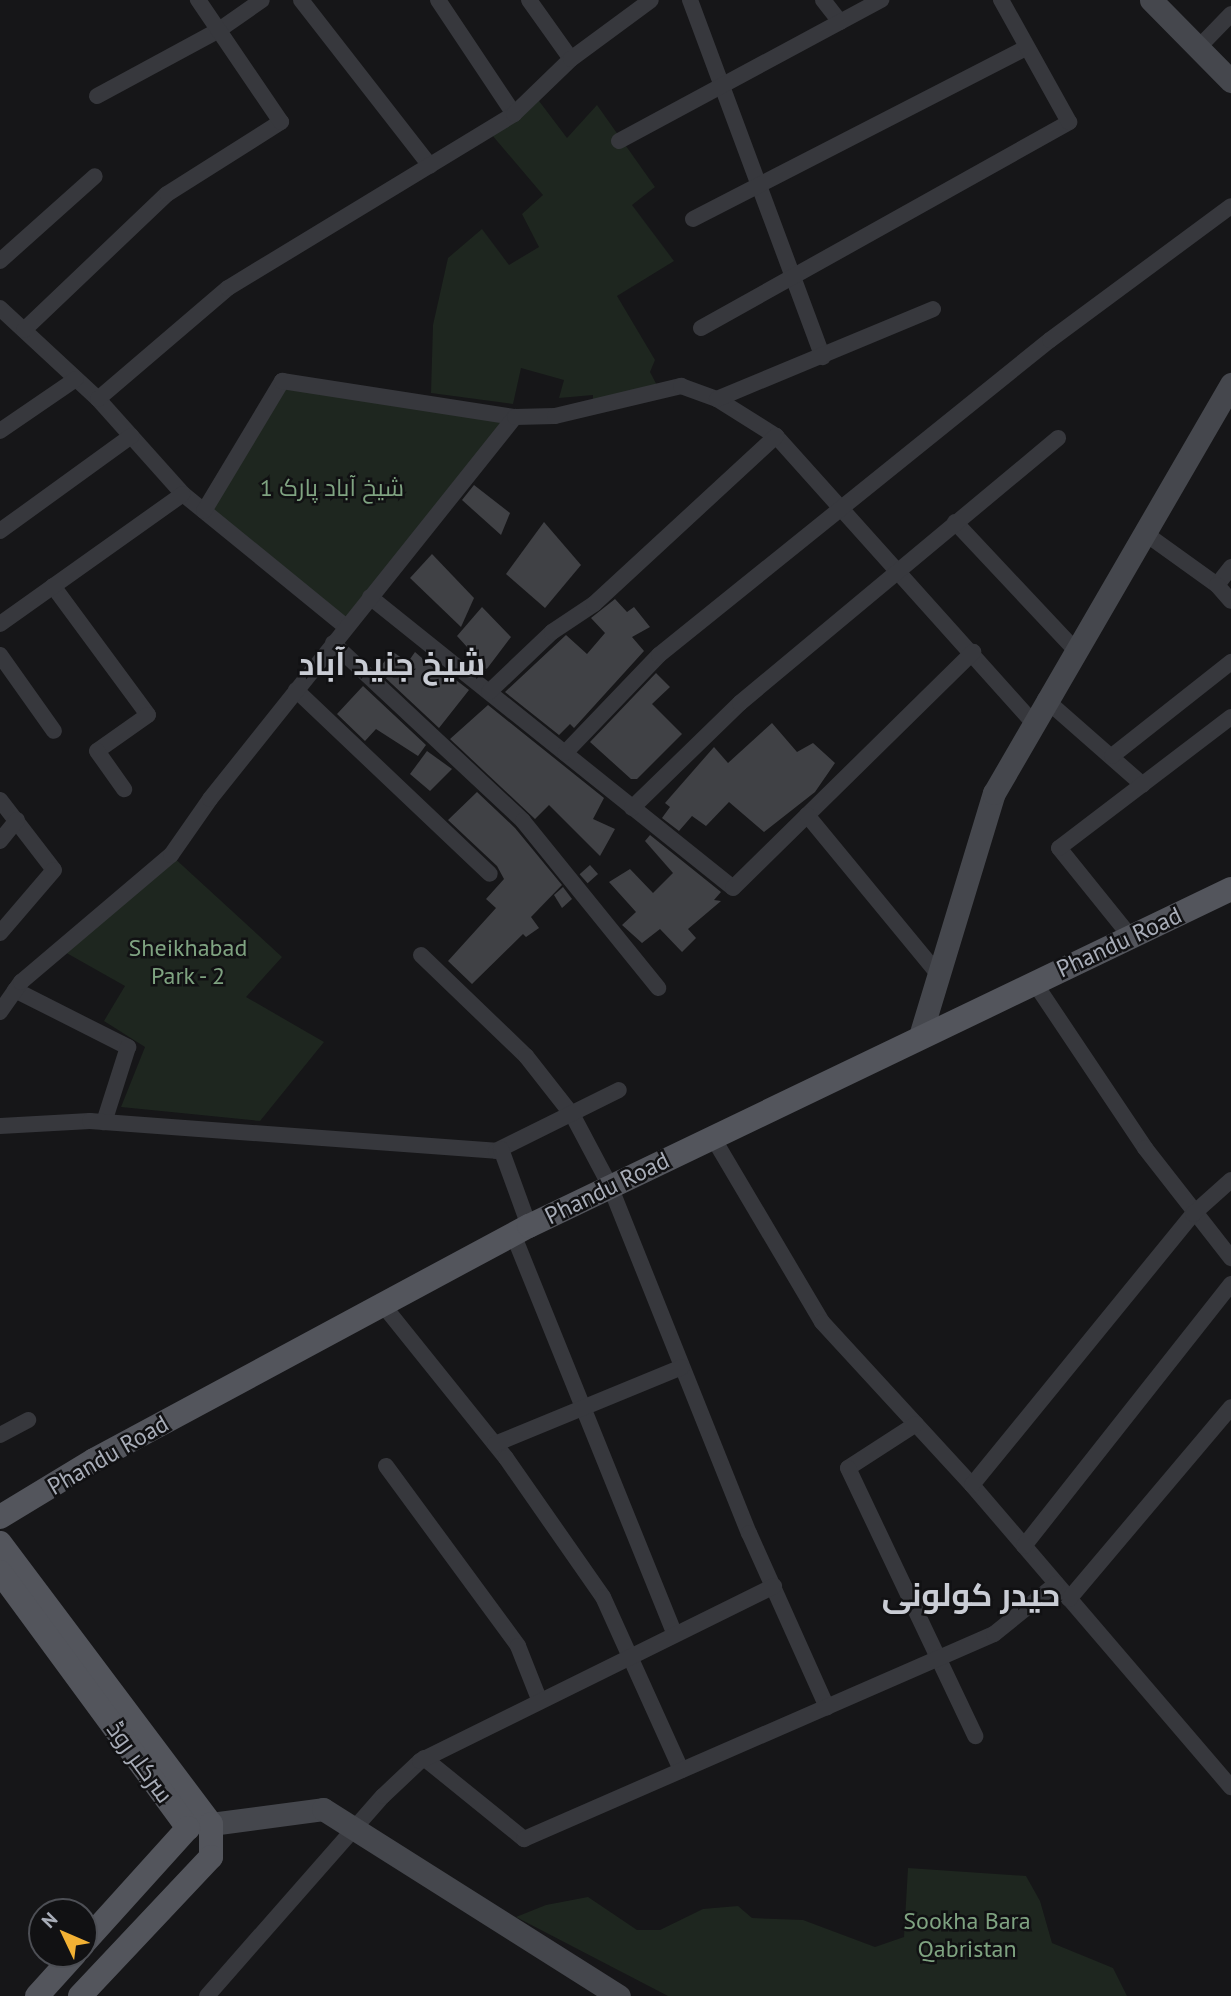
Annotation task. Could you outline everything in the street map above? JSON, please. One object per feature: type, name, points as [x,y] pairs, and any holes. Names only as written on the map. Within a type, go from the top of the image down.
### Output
[{"type":"main road","name":"Phandu Road","points":[[0,1517],[94,1460],[521,1230],[920,1036],[1231,889]]},
{"type":"main road","points":[[0,1543],[199,1826],[211,1857],[80,1996]]},
{"type":"main road","name":"سرکلر روڈ","points":[[0,1572],[199,1826],[98,1930]]},
{"type":"main road","points":[[37,1996],[62,1968]]},
{"type":"street","points":[[24,330],[167,194],[281,122],[198,0]]},
{"type":"street","points":[[97,96],[219,30],[262,0]]},
{"type":"street","points":[[302,0],[430,166]]},
{"type":"street","points":[[438,0],[514,114]]},
{"type":"street","points":[[529,0],[571,59]]},
{"type":"street","points":[[98,399],[228,288],[514,114],[571,59],[651,0]]},
{"type":"street","points":[[690,0],[823,357]]},
{"type":"street","points":[[823,0],[839,22]]},
{"type":"street","points":[[620,141],[881,0]]},
{"type":"street","points":[[701,328],[1069,122],[1001,0]]},
{"type":"street","points":[[1151,0],[1231,81]]},
{"type":"street","points":[[1199,47],[1231,14]]},
{"type":"street","points":[[693,219],[1026,48]]},
{"type":"street","points":[[0,261],[95,176]]},
{"type":"street","points":[[565,753],[659,655],[1050,340],[1231,206]]},
{"type":"street","points":[[0,308],[98,399],[183,494],[346,627]]},
{"type":"street","points":[[718,399],[933,309]]},
{"type":"street","points":[[0,431],[76,379]]},
{"type":"street","points":[[204,511],[282,382],[515,417],[555,416],[681,386],[718,399],[776,436],[842,505],[1033,722]]},
{"type":"street","points":[[920,1036],[994,793],[1045,699],[1146,534],[1231,384]]},
{"type":"street","points":[[0,1012],[15,990],[171,855],[296,690],[515,417]]},
{"type":"street","points":[[0,531],[131,436]]},
{"type":"street","points":[[489,692],[552,632],[594,604],[776,436]]},
{"type":"street","points":[[632,807],[740,704],[1058,438]]},
{"type":"street","points":[[0,624],[183,494]]},
{"type":"street","points":[[955,522],[1075,650]]},
{"type":"street","points":[[1146,534],[1217,585],[1231,601]]},
{"type":"street","points":[[1217,585],[1231,567]]},
{"type":"street","points":[[53,586],[148,715],[97,751],[124,789]]},
{"type":"street","points":[[370,597],[733,888],[973,652]]},
{"type":"street","points":[[333,643],[523,821],[658,988]]},
{"type":"street","points":[[0,655],[54,731]]},
{"type":"street","points":[[1112,756],[1231,662]]},
{"type":"street","points":[[296,690],[490,874]]},
{"type":"street","points":[[1045,699],[1143,785]]},
{"type":"street","points":[[1130,936],[1059,848],[1231,717]]},
{"type":"street","points":[[0,800],[54,870],[0,933]]},
{"type":"street","points":[[807,815],[939,975]]},
{"type":"street","points":[[0,841],[17,820]]},
{"type":"street","points":[[421,955],[526,1056],[573,1116],[610,1186],[682,1367],[827,1707]]},
{"type":"street","points":[[1034,982],[1193,1214],[1231,1258]]},
{"type":"street","points":[[15,990],[128,1047],[104,1122]]},
{"type":"street","points":[[0,1126],[104,1122],[249,1136],[500,1149],[573,1116],[619,1090]]},
{"type":"street","points":[[712,1136],[822,1322],[972,1485],[1231,1787]]},
{"type":"street","points":[[500,1149],[521,1230],[584,1407],[675,1634]]},
{"type":"street","points":[[972,1485],[1193,1214],[1231,1180]]},
{"type":"street","points":[[1024,1546],[1231,1284]]},
{"type":"street","points":[[383,1305],[495,1444],[603,1597],[681,1770]]},
{"type":"street","points":[[495,1444],[682,1367]]},
{"type":"street","points":[[1069,1599],[1231,1407]]},
{"type":"street","points":[[0,1435],[28,1420]]},
{"type":"street","points":[[916,1424],[848,1468],[975,1736]]},
{"type":"street","points":[[386,1466],[518,1646],[539,1699]]},
{"type":"street","points":[[424,1758],[524,1839],[994,1634],[1056,1584]]},
{"type":"street","points":[[207,1996],[353,1829],[424,1758],[539,1699],[774,1586]]},
{"type":"street","points":[[199,1826],[323,1809],[619,1996]]},
{"type":"green space","points":[[536,97],[567,138],[597,105],[655,187],[632,205],[674,261],[617,296],[655,360],[650,372],[660,391],[593,407],[593,395],[559,398],[564,380],[521,368],[513,404],[431,393],[433,325],[448,258],[482,229],[509,265],[539,247],[522,214],[543,195],[492,135]]},
{"type":"green space","name":"شیخ آباد پارک 1","points":[[282,381],[515,417],[346,627],[204,511]]},
{"type":"green space","name":"Sheikhabad Park - 2","points":[[171,855],[282,957],[246,997],[324,1042],[260,1121],[121,1107],[145,1047],[104,1021],[125,986],[63,951]]},
{"type":"green space","name":"Sookha Bara Qabristan","points":[[908,1868],[1026,1876],[1040,1901],[1052,1943],[1113,1968],[1127,1996],[668,1996],[516,1917],[546,1905],[588,1897],[637,1930],[660,1930],[703,1909],[738,1906],[752,1918],[803,1920],[875,1947],[904,1937]]},
{"type":"building","points":[[474,485],[510,513],[501,535],[462,500]]},
{"type":"building","points":[[544,522],[581,565],[545,608],[506,574]]},
{"type":"building","points":[[432,554],[474,598],[461,627],[410,578]]},
{"type":"building","points":[[615,599],[627,612],[634,607],[650,627],[632,637],[644,651],[574,728],[570,724],[559,735],[505,692],[566,635],[587,654],[605,633],[591,618]]},
{"type":"building","points":[[482,607],[511,637],[483,674],[472,665],[478,659],[457,636]]},
{"type":"building","points":[[393,652],[408,662],[415,652],[452,684],[456,680],[469,690],[439,728],[377,670]]},
{"type":"building","points":[[656,673],[670,687],[652,704],[682,734],[637,779],[631,779],[590,742]]},
{"type":"building","points":[[363,686],[426,745],[418,756],[376,729],[365,741],[337,714]]},
{"type":"building","points":[[488,705],[604,798],[593,819],[615,829],[600,856],[549,805],[535,819],[450,739]]},
{"type":"building","points":[[772,723],[797,752],[813,743],[835,763],[815,792],[764,832],[729,802],[706,826],[692,816],[679,831],[662,818],[670,807],[665,803],[714,747],[728,763]]},
{"type":"building","points":[[427,751],[452,769],[430,791],[410,774]]},
{"type":"building","points":[[477,792],[515,828],[562,885],[531,917],[539,928],[526,937],[523,934],[472,984],[448,961],[496,908],[486,899],[504,879],[497,866],[448,820]]},
{"type":"building","points":[[650,835],[721,892],[714,900],[721,901],[688,929],[696,938],[682,952],[660,929],[642,943],[622,925],[636,912],[609,882],[630,869],[653,893],[673,873],[645,841]]},
{"type":"building","points":[[590,865],[598,874],[588,883],[580,874]]},
{"type":"building","points":[[563,887],[572,899],[562,908],[554,895]]},
{"type":"district","name":"شیخ جنید آباد","points":[[392,663]]},
{"type":"district","name":"حیدر کولونی","points":[[971,1594]]}]
